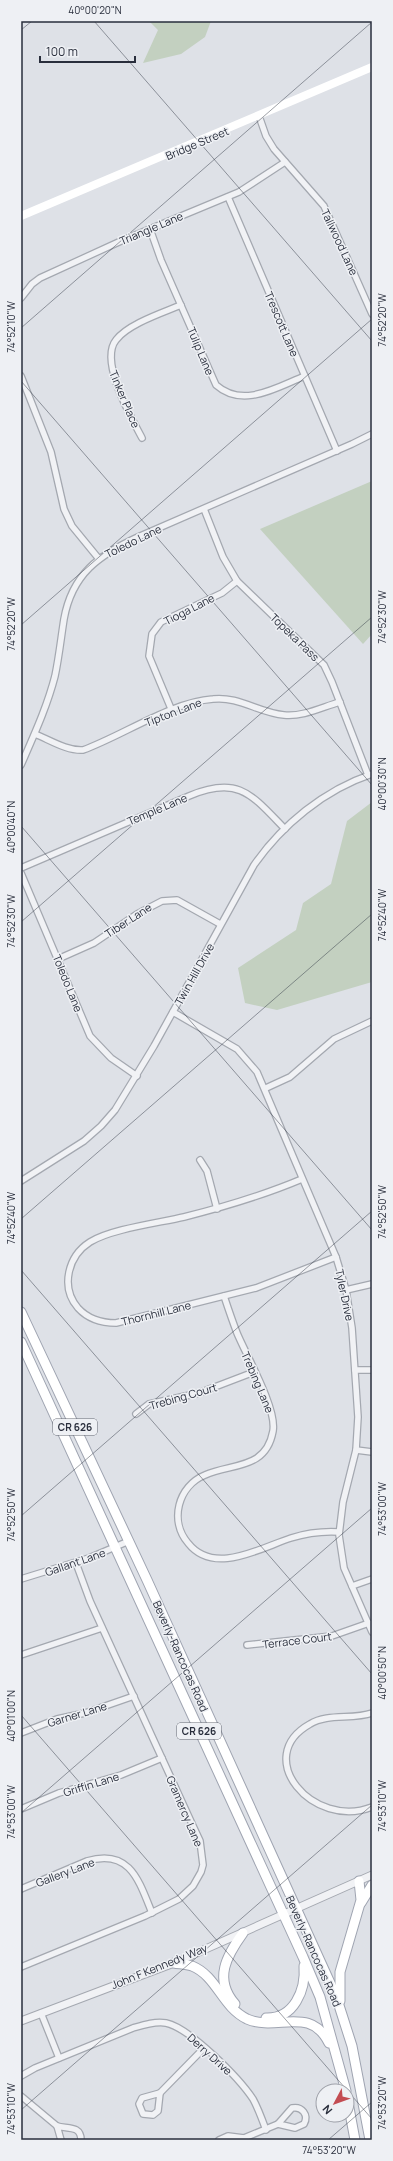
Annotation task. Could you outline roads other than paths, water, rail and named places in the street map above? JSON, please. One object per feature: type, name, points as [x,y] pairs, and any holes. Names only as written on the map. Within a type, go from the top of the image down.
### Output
[{"type":"main road","name":"Bridge Street","points":[[21,216],[372,67]]},
{"type":"main road","name":"Beverly-Rancocas Road","points":[[21,1312],[129,1541],[336,1996],[352,2046],[370,2140]]},
{"type":"main road","name":"Beverly-Rancocas Road","points":[[21,1342],[114,1548],[303,1957],[320,1997],[344,2083]]},
{"type":"main road","points":[[341,2012],[340,1972],[359,1908],[361,1894],[359,1881]]},
{"type":"main road","points":[[359,1908],[372,1885]]},
{"type":"main road","points":[[243,1932],[226,1959],[224,1979],[232,2000],[239,2008],[248,2014],[270,2018],[280,2015],[295,2003],[303,1987],[303,1957]]},
{"type":"main road","points":[[174,1963],[192,1966],[201,1971],[209,1978],[229,2005],[247,2019],[271,2023],[297,2021],[318,2027],[325,2034],[339,2062]]},
{"type":"main road","points":[[352,2123],[355,2140]]},
{"type":"street","name":"Tallwood Lane","points":[[259,116],[266,136],[285,162],[324,206],[372,314]]},
{"type":"street","name":"Triangle Lane","points":[[21,298],[32,284],[40,278],[150,229],[228,197],[250,186],[285,162]]},
{"type":"street","name":"Trescott Lane","points":[[228,197],[337,450]]},
{"type":"street","name":"Tulip Lane","points":[[150,229],[161,260],[216,385],[222,390],[235,395],[249,396],[270,391],[305,376]]},
{"type":"street","name":"Tinker Place","points":[[142,438],[114,377],[110,362],[112,347],[121,335],[133,327],[181,305]]},
{"type":"street","points":[[21,376],[52,452],[59,491],[68,518],[98,559]]},
{"type":"street","name":"Toledo Lane","points":[[21,764],[49,700],[65,617],[76,585],[82,575],[98,559],[138,537],[372,434]]},
{"type":"street","name":"Topeka Pass","points":[[204,509],[223,558],[237,581],[321,662],[332,682],[370,775]]},
{"type":"street","name":"Tioga Lane","points":[[172,711],[149,656],[152,634],[161,622],[208,600],[237,581]]},
{"type":"street","name":"Tipton Lane","points":[[35,734],[67,748],[83,750],[196,701],[222,698],[239,701],[274,713],[289,715],[308,712],[340,702]]},
{"type":"street","name":"Twin Hill Drive","points":[[21,1181],[84,1141],[101,1126],[115,1110],[137,1076],[254,865],[270,844],[285,828],[322,799],[370,775]]},
{"type":"street","name":"Temple Lane","points":[[21,868],[164,806],[210,789],[231,788],[250,794],[285,828]]},
{"type":"street","name":"Toledo Lane","points":[[21,873],[90,1036],[111,1058],[137,1076]]},
{"type":"street","name":"Tiber Lane","points":[[58,959],[94,943],[137,914],[162,901],[177,900],[220,924]]},
{"type":"street","name":"Tyler Drive","points":[[173,1012],[237,1049],[251,1064],[266,1088],[302,1179],[336,1256],[346,1290],[355,1370],[358,1417],[356,1450],[343,1502],[339,1532],[343,1563],[372,1632]]},
{"type":"street","points":[[266,1088],[290,1077],[334,1039],[372,1021]]},
{"type":"street","points":[[200,1160],[207,1171],[217,1209]]},
{"type":"street","name":"Thornhill Lane","points":[[302,1179],[244,1201],[217,1209],[134,1228],[92,1241],[74,1258],[68,1280],[71,1295],[79,1309],[92,1319],[108,1323],[138,1318],[272,1282],[336,1256]]},
{"type":"street","points":[[346,1290],[372,1284]]},
{"type":"street","name":"Trebing Lane","points":[[224,1296],[272,1414],[274,1430],[262,1453],[255,1459],[240,1467],[206,1474],[192,1484],[179,1505],[178,1521],[183,1537],[188,1544],[209,1558],[227,1559],[308,1533],[339,1532]]},
{"type":"street","points":[[355,1370],[372,1370]]},
{"type":"street","name":"Trebing Court","points":[[136,1414],[149,1404],[199,1393],[254,1372]]},
{"type":"street","points":[[356,1450],[372,1452]]},
{"type":"street","name":"Gallant Lane","points":[[21,1579],[76,1563],[129,1541]]},
{"type":"street","name":"Gramercy Lane","points":[[21,1967],[171,1904],[186,1893],[201,1872],[202,1865],[200,1841],[102,1628],[76,1563]]},
{"type":"street","points":[[352,1586],[372,1579]]},
{"type":"street","name":"Terrace Court","points":[[247,1645],[323,1638],[341,1634],[369,1623]]},
{"type":"street","points":[[21,1655],[102,1628]]},
{"type":"street","name":"Garner Lane","points":[[21,1733],[57,1719],[85,1713],[134,1696]]},
{"type":"street","points":[[372,1713],[324,1718],[308,1724],[297,1733],[290,1743],[287,1760],[288,1769],[294,1785],[310,1800],[341,1811],[360,1811],[372,1807]]},
{"type":"street","name":"Griffin Lane","points":[[21,1809],[59,1793],[121,1774],[162,1758]]},
{"type":"street","name":"Gallery Lane","points":[[21,1889],[87,1861],[95,1859],[111,1859],[125,1864],[135,1873],[152,1913]]},
{"type":"street","name":"John F Kennedy Way","points":[[21,2021],[174,1963],[372,1875]]},
{"type":"street","points":[[41,2014],[59,2058]]},
{"type":"street","name":"Derry Drive","points":[[21,2076],[59,2058],[133,2028],[166,2023],[182,2030],[236,2078],[248,2092],[266,2130]]},
{"type":"street","points":[[160,2093],[158,2111],[149,2116],[143,2114],[139,2104],[142,2098],[160,2093],[204,2048]]},
{"type":"street","points":[[21,2096],[57,2126],[75,2128],[80,2133],[81,2140]]},
{"type":"street","points":[[219,2140],[228,2136],[243,2139],[266,2130],[278,2124],[292,2108],[302,2109],[305,2114],[306,2121],[298,2128],[278,2124]]},
{"type":"street","points":[[57,2126],[60,2140]]}]
